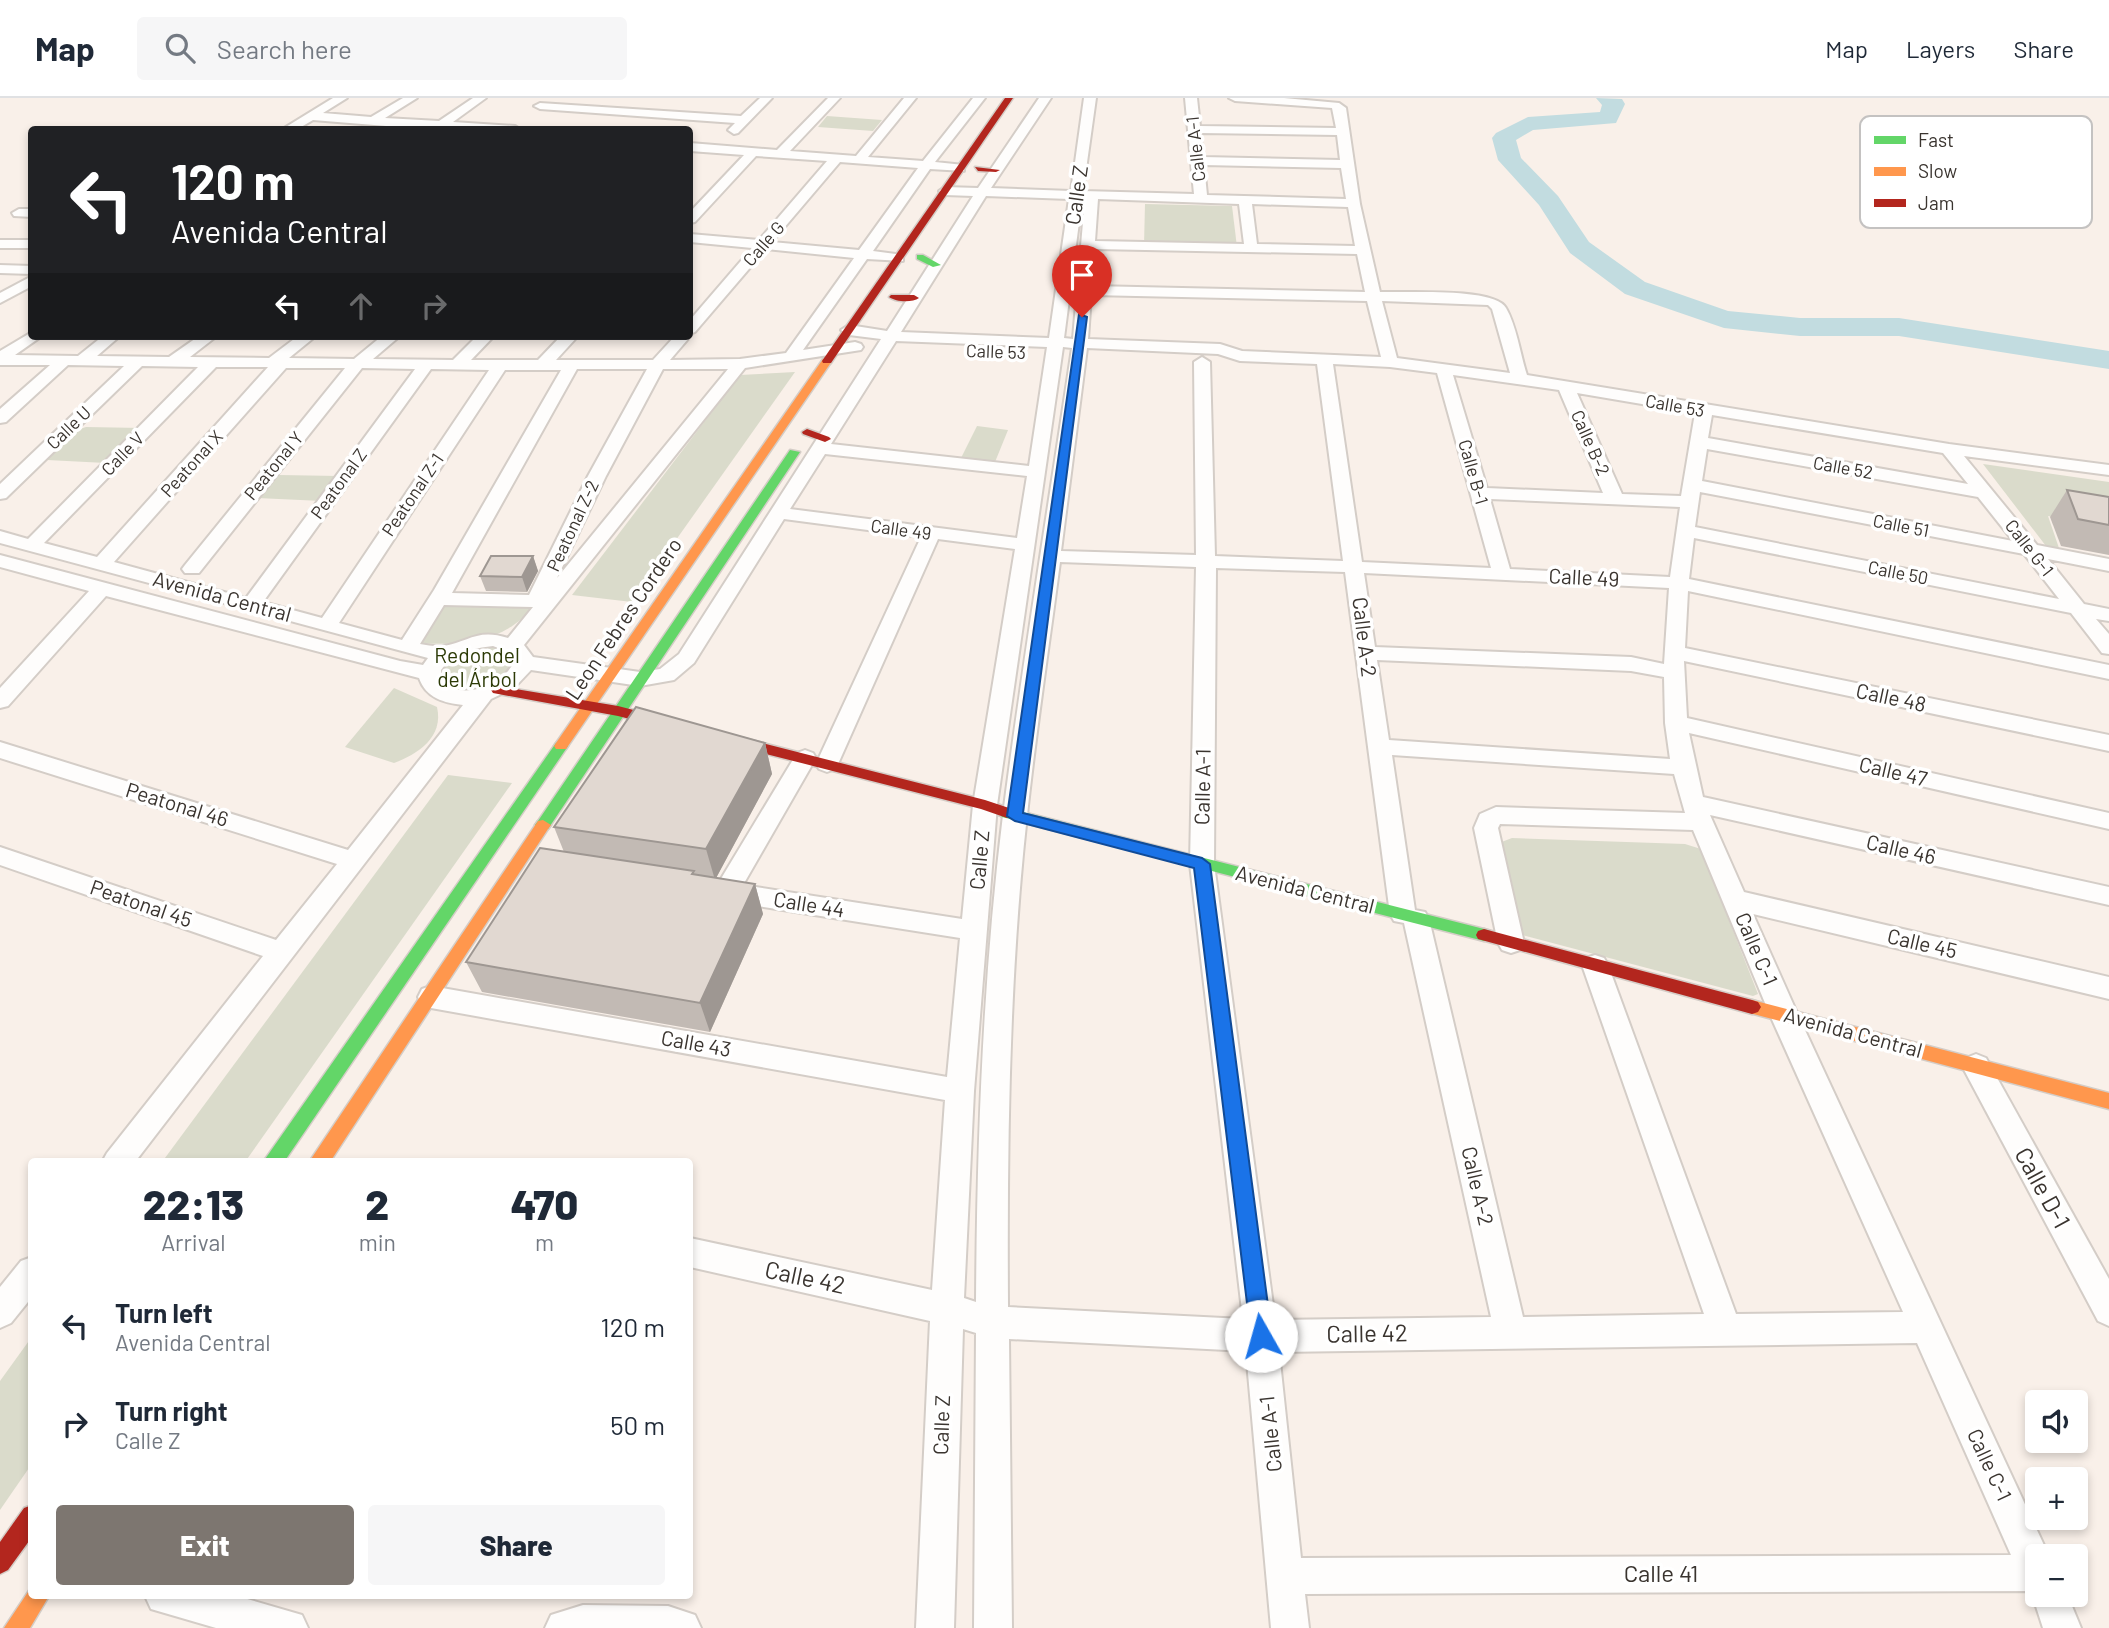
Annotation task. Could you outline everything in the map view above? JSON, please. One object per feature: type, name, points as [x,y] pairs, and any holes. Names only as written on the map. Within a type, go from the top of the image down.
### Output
[{"type":"street","points":[[294,126],[341,98]]},
{"type":"street","points":[[364,126],[411,98]]},
{"type":"street","points":[[440,126],[480,98]]},
{"type":"street","points":[[523,120],[551,98]]},
{"type":"street","points":[[714,149],[766,98]]},
{"type":"street","points":[[780,154],[834,98]]},
{"type":"street","points":[[859,160],[910,98]]},
{"type":"street","points":[[791,356],[927,165],[979,98]]},
{"type":"street","name":"Leon Febres Cordero","points":[[276,1158],[1009,98]]},
{"type":"street","points":[[525,662],[640,679],[666,675],[687,658],[982,192],[1026,98]]},
{"type":"street","points":[[942,224],[978,169],[997,160],[1045,98]]},
{"type":"street","name":"Calle Z","points":[[935,1628],[947,1309],[960,1091],[985,805],[1035,472],[1085,290],[1089,245],[1085,196],[1090,98]]},
{"type":"street","name":"Calle Z","points":[[993,1628],[990,1322],[992,1155],[1002,963],[1015,816],[1051,556],[1067,349],[1099,98]]},
{"type":"street","name":"Calle A-1","points":[[1191,98],[1201,200]]},
{"type":"street","points":[[1235,98],[1339,106],[1352,203],[1390,362]]},
{"type":"street","points":[[311,116],[430,126]]},
{"type":"street","points":[[503,126],[523,120],[744,120]]},
{"type":"street","points":[[1194,129],[1342,132]]},
{"type":"street","points":[[693,148],[960,168]]},
{"type":"street","points":[[693,216],[752,152]]},
{"type":"street","name":"Calle G","points":[[693,326],[837,158]]},
{"type":"street","points":[[1198,161],[1346,164]]},
{"type":"street","points":[[945,191],[1352,203]]},
{"type":"street","points":[[1245,201],[1251,248]]},
{"type":"street","points":[[693,238],[898,258]]},
{"type":"street","points":[[0,244],[28,244]]},
{"type":"street","points":[[1089,245],[1362,250]]},
{"type":"street","points":[[848,368],[917,261],[936,265]]},
{"type":"street","points":[[0,269],[28,270]]},
{"type":"street","points":[[0,299],[28,282]]},
{"type":"street","points":[[1085,290],[1479,299],[1493,302],[1499,308],[1520,379]]},
{"type":"street","points":[[894,297],[914,298]]},
{"type":"street","name":"Calle 53","points":[[849,330],[866,340]]},
{"type":"street","points":[[0,359],[28,340]]},
{"type":"street","points":[[82,361],[106,340]]},
{"type":"street","points":[[174,361],[203,340]]},
{"type":"street","name":"Peatonal X","points":[[102,565],[278,362],[303,340]]},
{"type":"street","name":"Peatonal Y","points":[[192,569],[357,364],[387,340]]},
{"type":"street","points":[[458,364],[482,340]]},
{"type":"street","points":[[542,365],[566,340]]},
{"type":"street","points":[[657,365],[679,340]]},
{"type":"street","name":"Calle 53","points":[[0,359],[500,365],[740,364],[836,348],[866,340],[1067,349],[1220,349],[1240,356],[1390,362],[1520,379],[1704,411],[1950,449],[2109,470]]},
{"type":"street","name":"Calle 53","points":[[1067,349],[1202,362],[1240,356]]},
{"type":"street","name":"Calle A-2","points":[[1324,360],[1378,747],[1409,917],[1510,1331]]},
{"type":"street","points":[[0,418],[64,361]]},
{"type":"street","name":"Calle V","points":[[31,546],[214,361]]},
{"type":"street","name":"Calle U","points":[[0,494],[137,362]]},
{"type":"street","name":"Calle A-1","points":[[1202,362],[1206,563],[1202,864],[1261,1336],[1290,1628]]},
{"type":"street","name":"Peatonal Z","points":[[251,605],[427,364]]},
{"type":"street","points":[[513,644],[740,364]]},
{"type":"street","name":"Peatonal Z-1","points":[[327,625],[500,365]]},
{"type":"street","points":[[408,647],[438,600],[572,365]]},
{"type":"street","name":"Peatonal Z-2","points":[[438,600],[531,602],[539,598],[597,476],[657,365]]},
{"type":"street","name":"Calle B-1","points":[[1444,370],[1502,574]]},
{"type":"street","name":"Calle B-2","points":[[1566,387],[1615,499]]},
{"type":"street","name":"Calle C-1","points":[[1704,411],[1680,583],[1673,662],[1681,767],[1697,813],[1784,1015],[2025,1545]]},
{"type":"street","points":[[322,1158],[431,997],[618,711],[811,427],[823,443],[1035,472]]},
{"type":"street","name":"Calle 52","points":[[1699,442],[1987,493]]},
{"type":"street","name":"Calle G-1","points":[[1950,449],[2109,648]]},
{"type":"street","points":[[768,490],[790,493]]},
{"type":"street","name":"Calle 51","points":[[1479,493],[1615,499],[1692,494],[2109,565]]},
{"type":"street","name":"Calle 49","points":[[777,513],[931,535],[1025,545]]},
{"type":"street","name":"Calle 50","points":[[1687,531],[2109,615]]},
{"type":"street","points":[[726,892],[816,761],[931,535]]},
{"type":"street","name":"Avenida Central","points":[[0,537],[408,647],[445,653]]},
{"type":"street","points":[[735,539],[759,542]]},
{"type":"street","name":"Calle 49","points":[[1051,556],[1680,583],[2109,672]]},
{"type":"street","name":"Avenida Central","points":[[0,561],[400,668],[430,673]]},
{"type":"street","points":[[0,701],[102,588]]},
{"type":"street","points":[[120,1158],[353,860],[490,693],[517,677],[525,662],[523,654],[513,644],[495,640],[477,641],[445,653],[430,673],[430,682],[436,691],[449,696],[490,693]]},
{"type":"street","name":"Calle 48","points":[[1367,653],[1631,664],[1673,662],[2109,743]]},
{"type":"street","name":"Avenida Central","points":[[490,693],[618,711],[2109,1101]]},
{"type":"street","name":"Calle 47","points":[[1676,723],[2109,821]]},
{"type":"street","points":[[1378,747],[1681,767]]},
{"type":"street","name":"Peatonal 46","points":[[0,750],[353,860]]},
{"type":"street","name":"Calle 46","points":[[1511,943],[1486,828],[1488,820],[1496,815],[1697,813],[2109,896]]},
{"type":"street","name":"Peatonal 45","points":[[0,856],[281,952]]},
{"type":"street","points":[[519,862],[547,866]]},
{"type":"street","name":"Calle 44","points":[[698,888],[973,930]]},
{"type":"street","name":"Calle 45","points":[[1736,900],[2109,988]]},
{"type":"street","points":[[1595,965],[1725,1329]]},
{"type":"street","name":"Calle 43","points":[[431,997],[960,1091]]},
{"type":"street","name":"Calle D-1","points":[[1976,1066],[2109,1310]]},
{"type":"street","name":"Calle 42","points":[[693,1253],[947,1309],[990,1322],[1261,1336],[1926,1327]]},
{"type":"street","points":[[0,1312],[28,1277]]},
{"type":"street","points":[[12,1560],[28,1525]]},
{"type":"street","name":"Calle 41","points":[[1285,1576],[2025,1571]]},
{"type":"street","points":[[16,1628],[35,1599]]},
{"type":"street","points":[[176,1599],[289,1628]]},
{"type":"street","points":[[2053,1607],[2062,1628]]},
{"type":"street","points":[[564,1628],[583,1624],[668,1625],[682,1628]]},
{"type":"green space","points":[[827,116],[882,120],[873,131],[818,127]]},
{"type":"green space","points":[[1145,204],[1232,206],[1237,247],[1144,245]]},
{"type":"green space","points":[[795,372],[632,602],[572,595],[740,375]]},
{"type":"green space","points":[[977,426],[1008,430],[995,462],[961,458]]},
{"type":"green space","points":[[142,428],[106,463],[47,460],[80,429]]},
{"type":"green space","points":[[1983,464],[2109,482],[2109,526],[2048,516],[2060,551],[2049,550]]},
{"type":"green space","points":[[279,475],[339,476],[322,501],[257,498]]},
{"type":"green space","points":[[442,603],[533,606],[509,628],[480,640],[447,644],[415,643]]},
{"type":"green space","name":"Redondel del Árbol","points":[[468,645],[505,646],[519,662],[502,684],[465,694],[437,684],[440,662]]},
{"type":"green space","points":[[394,688],[437,707],[437,727],[433,736],[412,755],[394,763],[345,747]]},
{"type":"green space","points":[[448,775],[512,783],[248,1158],[165,1158]]},
{"type":"green space","points":[[1512,838],[1685,844],[1701,849],[1758,994],[1753,996],[1515,933],[1499,843]]},
{"type":"green space","points":[[28,1342],[28,1469],[0,1510],[0,1381]]},
{"type":"building","points":[[2067,490],[2109,497],[2109,525],[2078,519]]},
{"type":"building","points":[[491,556],[533,556],[522,577],[480,576]]},
{"type":"building","points":[[636,707],[765,743],[706,849],[554,827]]},
{"type":"building","points":[[540,848],[694,871],[692,874],[755,884],[700,1003],[466,962]]},
{"type":"waterway","points":[[1607,98],[1614,104],[1608,118],[1528,124],[1504,138],[1510,160],[1549,201],[1579,247],[1635,288],[1724,319],[1800,327],[1899,327],[2109,360]]},
{"type":"traffic: fast","points":[[920,257],[936,265]]},
{"type":"traffic: fast","points":[[543,825],[794,452]]},
{"type":"traffic: fast","points":[[276,1158],[561,746]]},
{"type":"traffic: fast","points":[[1007,813],[1484,935]]},
{"type":"traffic: slow","points":[[561,746],[827,361]]},
{"type":"traffic: slow","points":[[322,1158],[543,825]]},
{"type":"traffic: slow","points":[[1752,1007],[2109,1101]]},
{"type":"traffic: slow","points":[[16,1628],[35,1599]]},
{"type":"traffic: jam","points":[[827,361],[1009,98]]},
{"type":"traffic: jam","points":[[978,169],[996,170]]},
{"type":"traffic: jam","points":[[894,297],[914,298]]},
{"type":"traffic: jam","points":[[807,432],[825,439]]},
{"type":"traffic: jam","points":[[498,690],[618,711],[985,805],[1007,813]]},
{"type":"traffic: jam","points":[[1484,935],[1752,1007]]},
{"type":"traffic: jam","points":[[0,1562],[28,1522]]},
{"type":"route","points":[[1082,317],[1015,816],[1202,864],[1261,1336]]}]
